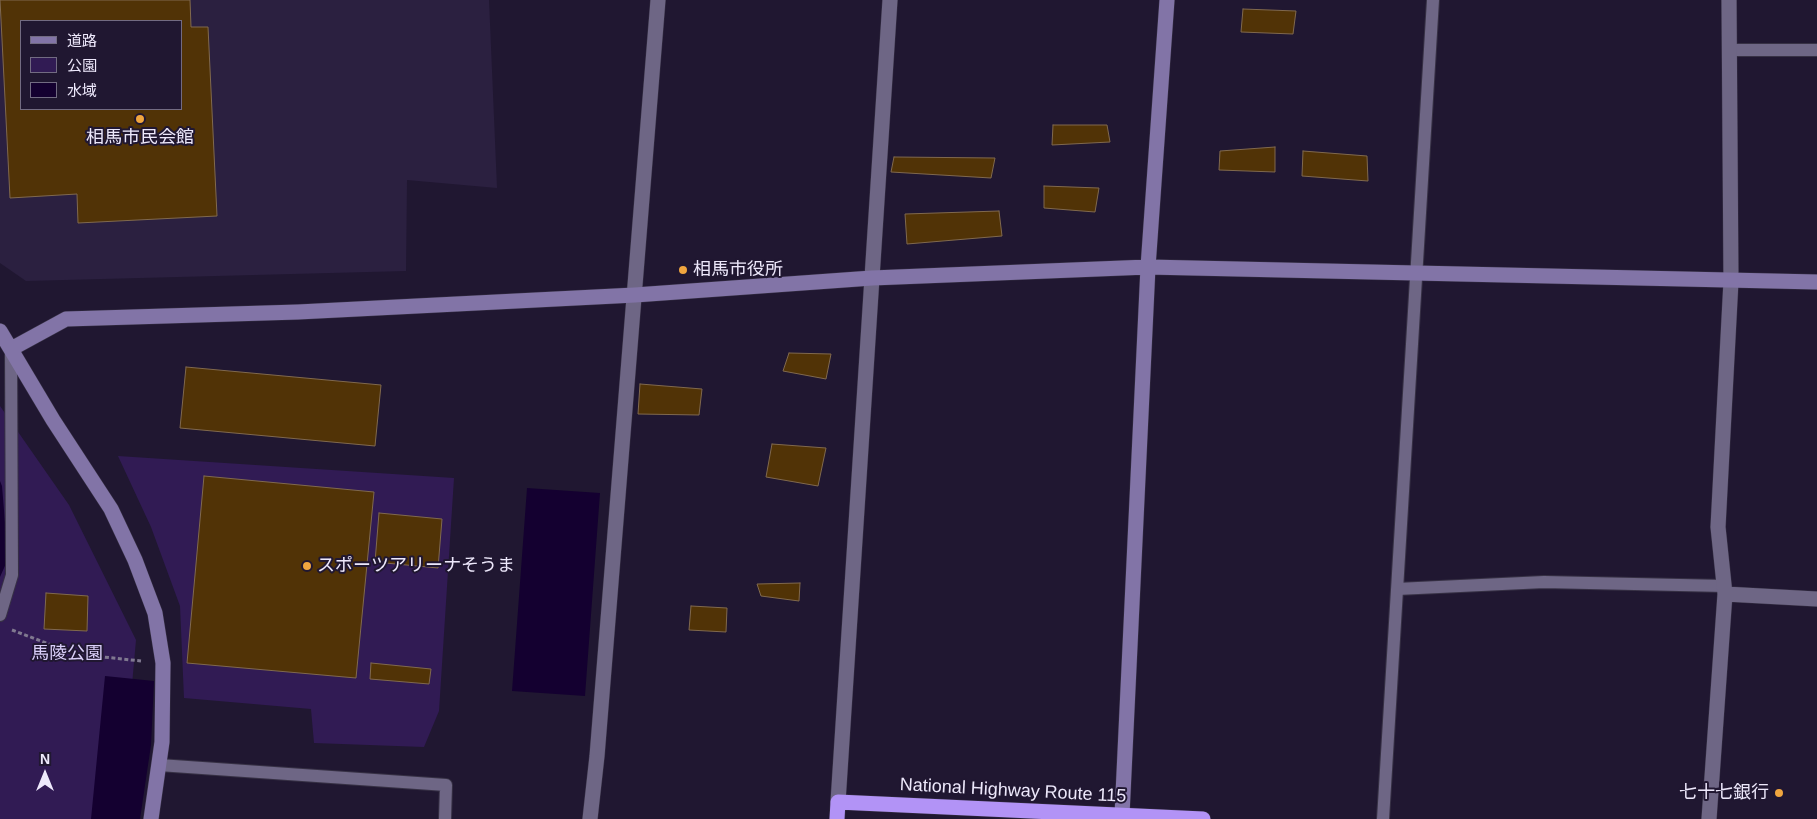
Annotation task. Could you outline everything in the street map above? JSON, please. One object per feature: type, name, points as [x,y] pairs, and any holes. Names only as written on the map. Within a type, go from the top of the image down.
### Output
[{"type":"highway","name":"National Highway Route 115","points":[[838,802],[1122,817],[1203,819]]},
{"type":"highway","points":[[837,819],[838,802]]},
{"type":"street","points":[[590,819],[598,746],[658,0]]},
{"type":"street","points":[[838,802],[890,0]]},
{"type":"street","points":[[1122,817],[1148,267],[1167,0]]},
{"type":"street","points":[[1709,819],[1725,590],[1718,527],[1731,281],[1729,0]]},
{"type":"street","points":[[11,349],[66,318],[298,312],[635,295],[872,278],[1148,267],[1817,282]]},
{"type":"street","points":[[0,332],[53,420],[111,509],[135,560],[155,613],[163,663],[162,742],[151,819]]},
{"type":"street","points":[[1725,590],[1817,599]]},
{"type":"lane","points":[[1383,819],[1433,0]]},
{"type":"lane","points":[[1730,50],[1817,50]]},
{"type":"lane","points":[[0,615],[12,575],[11,349]]},
{"type":"lane","points":[[1397,589],[1544,582],[1725,590]]},
{"type":"lane","points":[[159,764],[446,785],[445,819]]},
{"type":"path","points":[[8,628],[75,654],[163,663]]},
{"type":"shaded area","points":[[0,0],[489,0],[497,188],[407,180],[406,271],[26,281],[0,263]]},
{"type":"green space","name":"馬陵公園","points":[[0,406],[69,505],[136,640],[120,819],[0,819]]},
{"type":"green space","name":"スポーツアリーナそうま","points":[[118,456],[454,478],[439,711],[424,747],[314,743],[311,709],[184,698],[180,606],[151,527]]},
{"type":"water","points":[[0,481],[8,559],[0,577]]},
{"type":"water","points":[[527,488],[600,493],[585,696],[512,691]]},
{"type":"water","points":[[105,676],[154,681],[151,745],[140,819],[91,819]]},
{"type":"building","points":[[0,0],[190,0],[191,27],[208,27],[217,216],[78,223],[77,194],[10,198]]},
{"type":"building","points":[[1243,9],[1296,11],[1293,34],[1241,32]]},
{"type":"building","points":[[1053,125],[1107,125],[1110,142],[1052,145]]},
{"type":"building","points":[[1275,147],[1275,172],[1219,170],[1220,151]]},
{"type":"building","points":[[1303,151],[1367,156],[1368,181],[1302,176]]},
{"type":"building","points":[[894,157],[995,158],[991,178],[891,172]]},
{"type":"building","points":[[1044,186],[1099,188],[1095,212],[1044,208]]},
{"type":"building","points":[[999,211],[1002,236],[907,244],[905,214]]},
{"type":"building","points":[[789,353],[831,354],[826,379],[783,371]]},
{"type":"building","points":[[186,367],[381,385],[375,446],[180,428]]},
{"type":"building","points":[[640,384],[702,389],[699,415],[638,414]]},
{"type":"building","points":[[772,444],[826,448],[818,486],[766,477]]},
{"type":"building","points":[[204,476],[374,492],[356,678],[187,663]]},
{"type":"building","points":[[379,513],[442,519],[438,568],[375,562]]},
{"type":"building","points":[[800,583],[799,601],[761,596],[757,584]]},
{"type":"building","points":[[46,593],[88,596],[87,631],[44,629]]},
{"type":"building","points":[[691,606],[727,608],[726,632],[689,630]]},
{"type":"building","points":[[371,663],[431,669],[429,684],[370,679]]},
{"type":"place","name":"相馬市民会館","points":[[140,119]]},
{"type":"place","name":"相馬市役所","points":[[683,270]]},
{"type":"place","name":"スポーツアリーナそうま","points":[[307,566]]},
{"type":"place","name":"七十七銀行","points":[[1779,793]]}]
